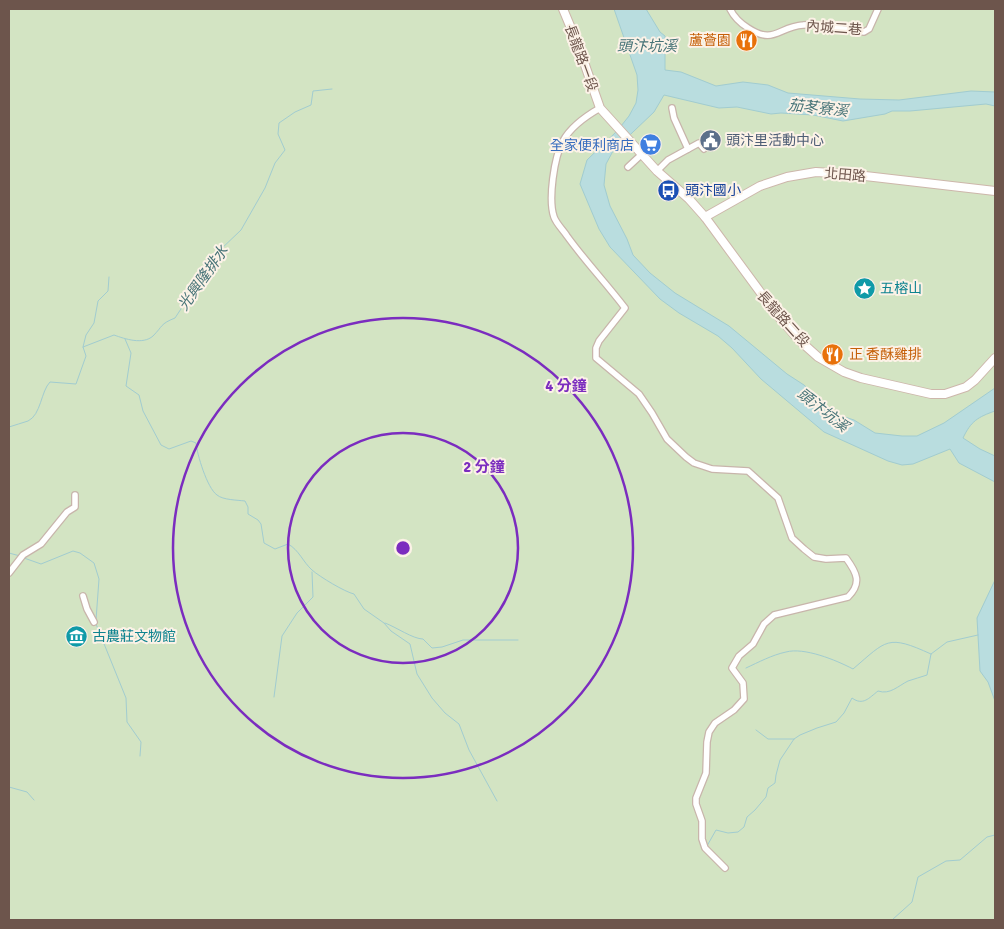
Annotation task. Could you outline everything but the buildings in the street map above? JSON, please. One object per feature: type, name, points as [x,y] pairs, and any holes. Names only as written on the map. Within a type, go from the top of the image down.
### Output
[{"type":"main road","name":"長龍路一段","points":[[562,9],[578,45],[600,108]]},
{"type":"main road","name":"長龍路二段","points":[[600,108],[657,171],[688,199],[705,218],[777,315],[799,340],[818,357],[844,372],[861,378],[931,394],[945,394],[966,387],[995,358]]},
{"type":"main road","name":"北田路","points":[[705,218],[760,186],[787,177],[816,172],[995,191]]},
{"type":"street","name":"內城二巷","points":[[730,9],[745,26],[756,33],[766,36],[803,25],[844,28],[864,32],[869,29],[878,9]]},
{"type":"street","points":[[600,108],[581,120],[562,141],[553,178],[551,202],[554,218],[581,255],[604,280],[625,308],[599,340],[596,348],[596,358],[639,394],[667,439],[686,457],[694,463],[712,469],[748,471],[778,498],[792,538],[814,556],[826,559],[846,558],[856,572],[857,581],[854,590],[848,597],[774,615],[764,624],[753,644],[739,656],[732,668],[743,683],[744,698],[734,710],[715,723],[710,732],[706,742],[706,773],[696,798],[697,808],[702,821],[702,839],[705,848],[725,868]]},
{"type":"street","points":[[672,108],[674,118],[688,149]]},
{"type":"street","points":[[657,171],[668,160],[699,143],[704,149]]},
{"type":"street","points":[[628,167],[642,154]]},
{"type":"street","points":[[9,573],[22,557],[42,544],[67,512],[75,507],[75,495]]},
{"type":"street","points":[[83,596],[94,622]]},
{"type":"green space","points":[[9,9],[995,9],[995,920],[9,920]]},
{"type":"water","name":"頭汴坑溪","points":[[614,9],[646,9],[660,32],[665,36],[665,70],[681,72],[716,86],[743,82],[768,85],[788,93],[899,100],[971,91],[995,92],[995,106],[986,104],[892,111],[885,114],[843,121],[813,115],[771,114],[737,107],[719,108],[664,95],[654,112],[613,151],[606,164],[604,185],[610,206],[633,255],[650,273],[675,293],[729,326],[787,374],[804,385],[836,414],[854,420],[875,433],[917,436],[944,423],[995,388],[995,411],[976,420],[969,427],[963,438],[995,456],[995,482],[959,463],[950,449],[913,464],[902,465],[888,461],[824,432],[761,379],[718,336],[679,313],[660,299],[610,247],[599,229],[580,184],[587,160],[617,131],[629,116],[636,103],[638,90],[637,75]]},
{"type":"water","points":[[995,580],[995,701],[988,682],[980,671],[977,618]]},
{"type":"waterway","name":"光興隆排水","points":[[9,427],[28,421],[36,414],[50,382],[76,384],[86,356],[83,347],[114,335],[139,341],[149,339],[164,324],[175,318],[219,251],[241,230],[265,188],[275,163],[285,150],[278,134],[279,123],[295,112],[311,105],[313,91],[332,89]]},
{"type":"waterway","points":[[83,347],[86,335],[94,323],[98,301],[108,291],[109,277]]},
{"type":"waterway","points":[[125,339],[131,353],[126,386],[139,395],[143,411],[161,445],[169,449],[191,441],[196,443],[203,470],[213,491],[223,498],[245,501],[248,507],[248,514],[261,524],[264,543],[275,549],[288,544],[312,570],[333,584],[354,594],[364,609],[410,644],[417,674],[432,698],[445,713],[459,724],[469,750],[497,801]]},
{"type":"waterway","points":[[24,558],[41,564],[73,551],[80,553],[94,563],[99,579],[96,620]]},
{"type":"waterway","points":[[9,553],[20,556]]},
{"type":"waterway","points":[[274,697],[282,636],[297,613],[313,597],[312,572]]},
{"type":"waterway","points":[[385,623],[414,637],[423,639],[432,648],[442,647],[463,640],[518,640]]},
{"type":"waterway","points":[[96,624],[126,698],[127,722],[141,742],[140,756]]},
{"type":"waterway","points":[[707,846],[716,830],[728,833],[738,832],[744,827],[747,817],[766,797],[768,788],[775,783],[780,760],[794,739],[817,728],[836,722],[844,713],[852,698],[863,701],[878,691],[890,691],[908,681],[927,675],[931,654],[947,642],[978,635]]},
{"type":"waterway","points":[[746,668],[776,655],[802,651],[820,655],[853,669],[881,646],[896,642],[931,654]]},
{"type":"waterway","points":[[756,730],[768,739],[794,739]]},
{"type":"waterway","points":[[9,787],[27,792],[34,800]]},
{"type":"waterway","points":[[892,920],[912,902],[918,877],[946,861],[960,860],[987,837],[995,835]]},
{"type":"place","name":"蘆薈園","points":[[747,40]]},
{"type":"place","name":"頭汴里活動中心","points":[[710,140]]},
{"type":"place","name":"全家便利商店","points":[[650,145]]},
{"type":"place","name":"頭汴國小","points":[[669,190]]},
{"type":"place","name":"五榕山","points":[[864,288]]},
{"type":"place","name":"正 香酥雞排","points":[[833,354]]},
{"type":"place","name":"古農莊文物館","points":[[76,636]]},
{"type":"water label","name":"茄苳寮溪","points":[[818,108]]}]
